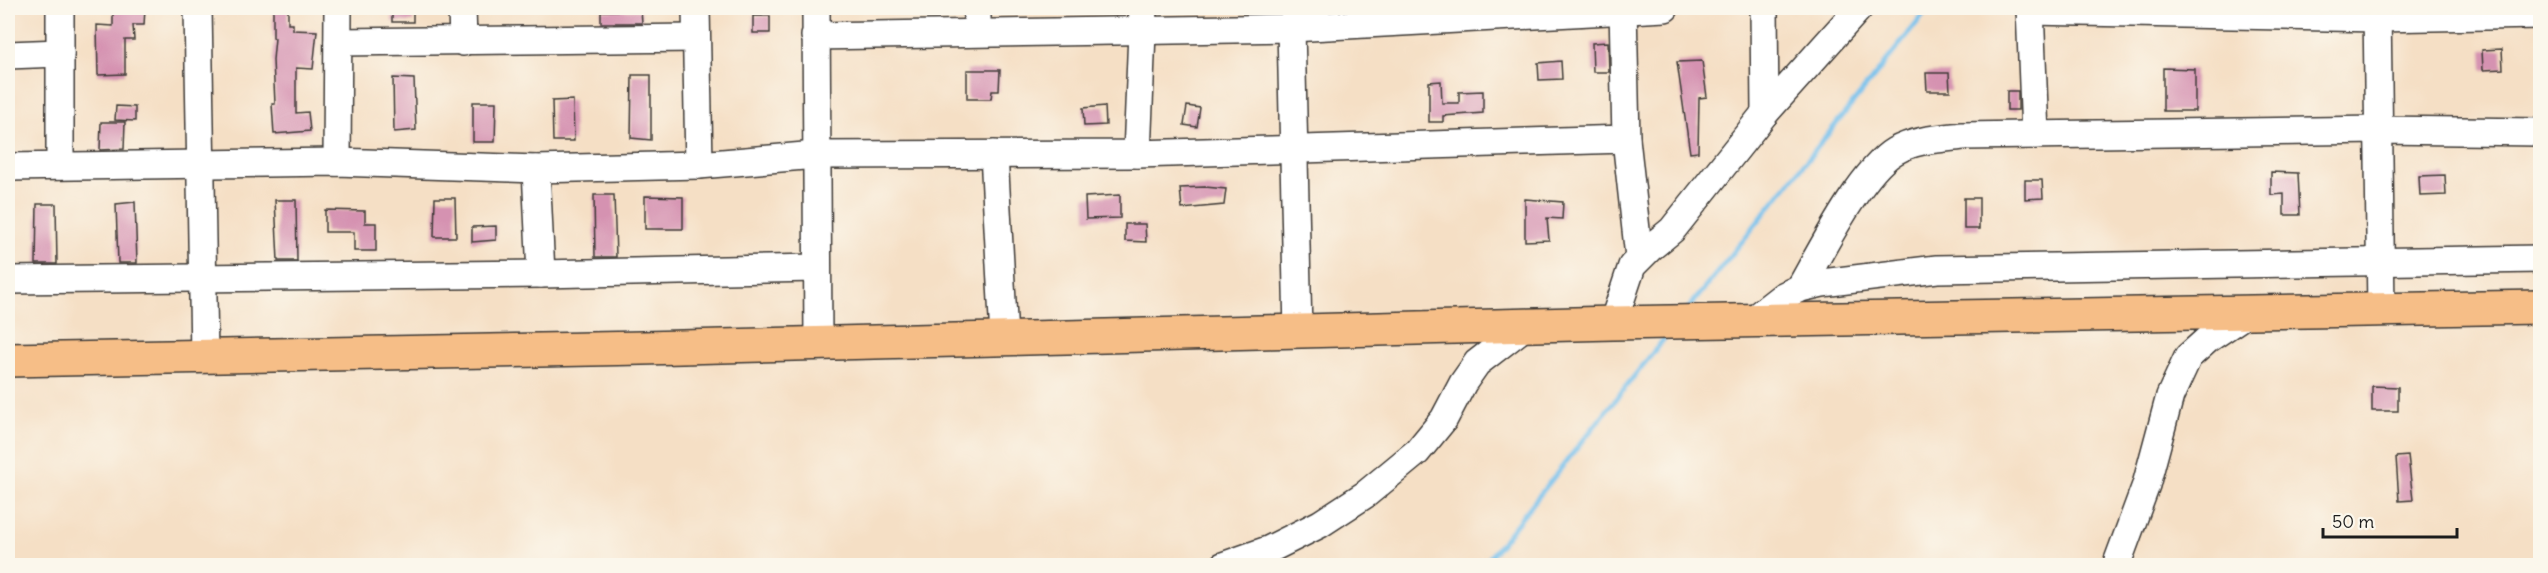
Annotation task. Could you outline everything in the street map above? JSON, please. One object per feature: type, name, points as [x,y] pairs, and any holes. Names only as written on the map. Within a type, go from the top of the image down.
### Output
[{"type":"main road","points":[[8,360],[1613,323],[2541,308]]},
{"type":"street","points":[[60,8],[60,166]]},
{"type":"street","points":[[198,8],[204,356]]},
{"type":"street","points":[[338,8],[338,162]]},
{"type":"street","points":[[462,8],[463,42]]},
{"type":"street","points":[[696,8],[699,165]]},
{"type":"street","points":[[816,8],[818,342]]},
{"type":"street","points":[[815,36],[977,20],[1142,18],[1291,28],[1493,12],[1665,8]]},
{"type":"street","points":[[1764,8],[1765,113]]},
{"type":"street","points":[[1613,323],[1628,274],[1639,257],[1672,230],[1765,113],[1859,8]]},
{"type":"street","points":[[1623,9],[1626,139],[1639,257]]},
{"type":"street","points":[[2035,135],[2030,9],[2541,15]]},
{"type":"street","points":[[2377,13],[2381,310]]},
{"type":"street","points":[[1137,154],[1142,18]]},
{"type":"street","points":[[1291,28],[1298,332]]},
{"type":"street","points":[[338,42],[696,38]]},
{"type":"street","points":[[8,55],[60,53]]},
{"type":"street","points":[[1800,288],[1836,226],[1871,174],[1894,152],[1919,141],[1963,136],[2379,130],[2541,132]]},
{"type":"street","points":[[8,167],[338,162],[536,169],[699,165],[816,155],[1137,154],[1626,139]]},
{"type":"street","points":[[993,154],[1004,338]]},
{"type":"street","points":[[536,169],[541,274]]},
{"type":"street","points":[[1751,321],[1783,296],[1800,288],[1822,283],[1937,269],[2541,259]]},
{"type":"street","points":[[8,280],[541,274],[818,268]]},
{"type":"street","points":[[2116,566],[2146,485],[2170,396],[2188,357],[2208,339],[2247,313]]},
{"type":"street","points":[[1223,566],[1268,550],[1320,524],[1366,494],[1424,443],[1444,419],[1463,383],[1477,363],[1525,326]]},
{"type":"building","points":[[113,8],[145,8],[144,25],[133,25],[134,40],[125,40],[125,74],[98,75],[97,25],[113,26]]},
{"type":"building","points":[[273,8],[288,8],[288,24],[293,24],[293,30],[317,31],[313,69],[296,68],[296,113],[308,112],[310,131],[274,134]]},
{"type":"building","points":[[392,8],[413,8],[413,22],[392,22]]},
{"type":"building","points":[[641,10],[642,23],[601,23],[601,11]]},
{"type":"building","points":[[753,16],[770,16],[770,33],[753,33]]},
{"type":"building","points":[[1608,42],[1609,72],[1593,72],[1592,43]]},
{"type":"building","points":[[2502,49],[2503,69],[2483,70],[2482,50]]},
{"type":"building","points":[[1561,61],[1562,79],[1539,80],[1538,63]]},
{"type":"building","points":[[1702,61],[1707,97],[1699,98],[1698,152],[1690,153],[1677,62]]},
{"type":"building","points":[[2163,68],[2195,69],[2195,111],[2163,111]]},
{"type":"building","points":[[967,70],[1000,70],[999,91],[992,91],[991,99],[967,99]]},
{"type":"building","points":[[1926,73],[1949,73],[1950,91],[1927,91]]},
{"type":"building","points":[[632,75],[651,75],[651,140],[631,138]]},
{"type":"building","points":[[393,78],[414,79],[416,130],[394,132]]},
{"type":"building","points":[[1441,81],[1442,103],[1459,103],[1459,92],[1483,91],[1483,113],[1443,116],[1443,122],[1429,122],[1429,82]]},
{"type":"building","points":[[2007,91],[2018,91],[2018,110],[2007,110]]},
{"type":"building","points":[[573,100],[574,141],[553,141],[552,101]]},
{"type":"building","points":[[473,102],[496,102],[495,142],[473,142]]},
{"type":"building","points":[[116,106],[135,107],[135,121],[115,120]]},
{"type":"building","points":[[1105,106],[1106,125],[1084,126],[1083,108]]},
{"type":"building","points":[[1187,106],[1200,108],[1197,127],[1184,125]]},
{"type":"building","points":[[101,122],[125,122],[124,149],[100,150]]},
{"type":"building","points":[[2271,172],[2298,173],[2300,215],[2284,215],[2284,194],[2271,195]]},
{"type":"building","points":[[2445,175],[2446,195],[2420,196],[2419,176]]},
{"type":"building","points":[[2025,180],[2042,180],[2043,198],[2025,199]]},
{"type":"building","points":[[1180,188],[1226,189],[1224,205],[1182,209]]},
{"type":"building","points":[[594,195],[614,195],[616,257],[595,257]]},
{"type":"building","points":[[1120,195],[1120,218],[1086,219],[1085,197]]},
{"type":"building","points":[[645,196],[683,197],[683,229],[645,229]]},
{"type":"building","points":[[435,198],[455,198],[456,237],[434,237]]},
{"type":"building","points":[[1964,198],[1979,198],[1979,229],[1964,229]]},
{"type":"building","points":[[1525,199],[1563,202],[1562,219],[1547,218],[1549,240],[1525,241]]},
{"type":"building","points":[[275,200],[296,200],[297,261],[278,261]]},
{"type":"building","points":[[135,202],[137,263],[118,263],[116,204]]},
{"type":"building","points":[[37,204],[56,204],[57,264],[36,264]]},
{"type":"building","points":[[325,210],[365,211],[365,223],[376,223],[376,251],[354,251],[354,232],[325,232]]},
{"type":"building","points":[[1125,224],[1145,224],[1146,242],[1125,241]]},
{"type":"building","points":[[496,226],[496,240],[472,242],[472,227]]},
{"type":"building","points":[[2372,386],[2398,387],[2398,411],[2372,411]]},
{"type":"building","points":[[2408,456],[2413,500],[2399,501],[2396,457]]},
{"type":"waterway","points":[[1688,309],[1929,8]]},
{"type":"waterway","points":[[1483,566],[1667,335]]}]
